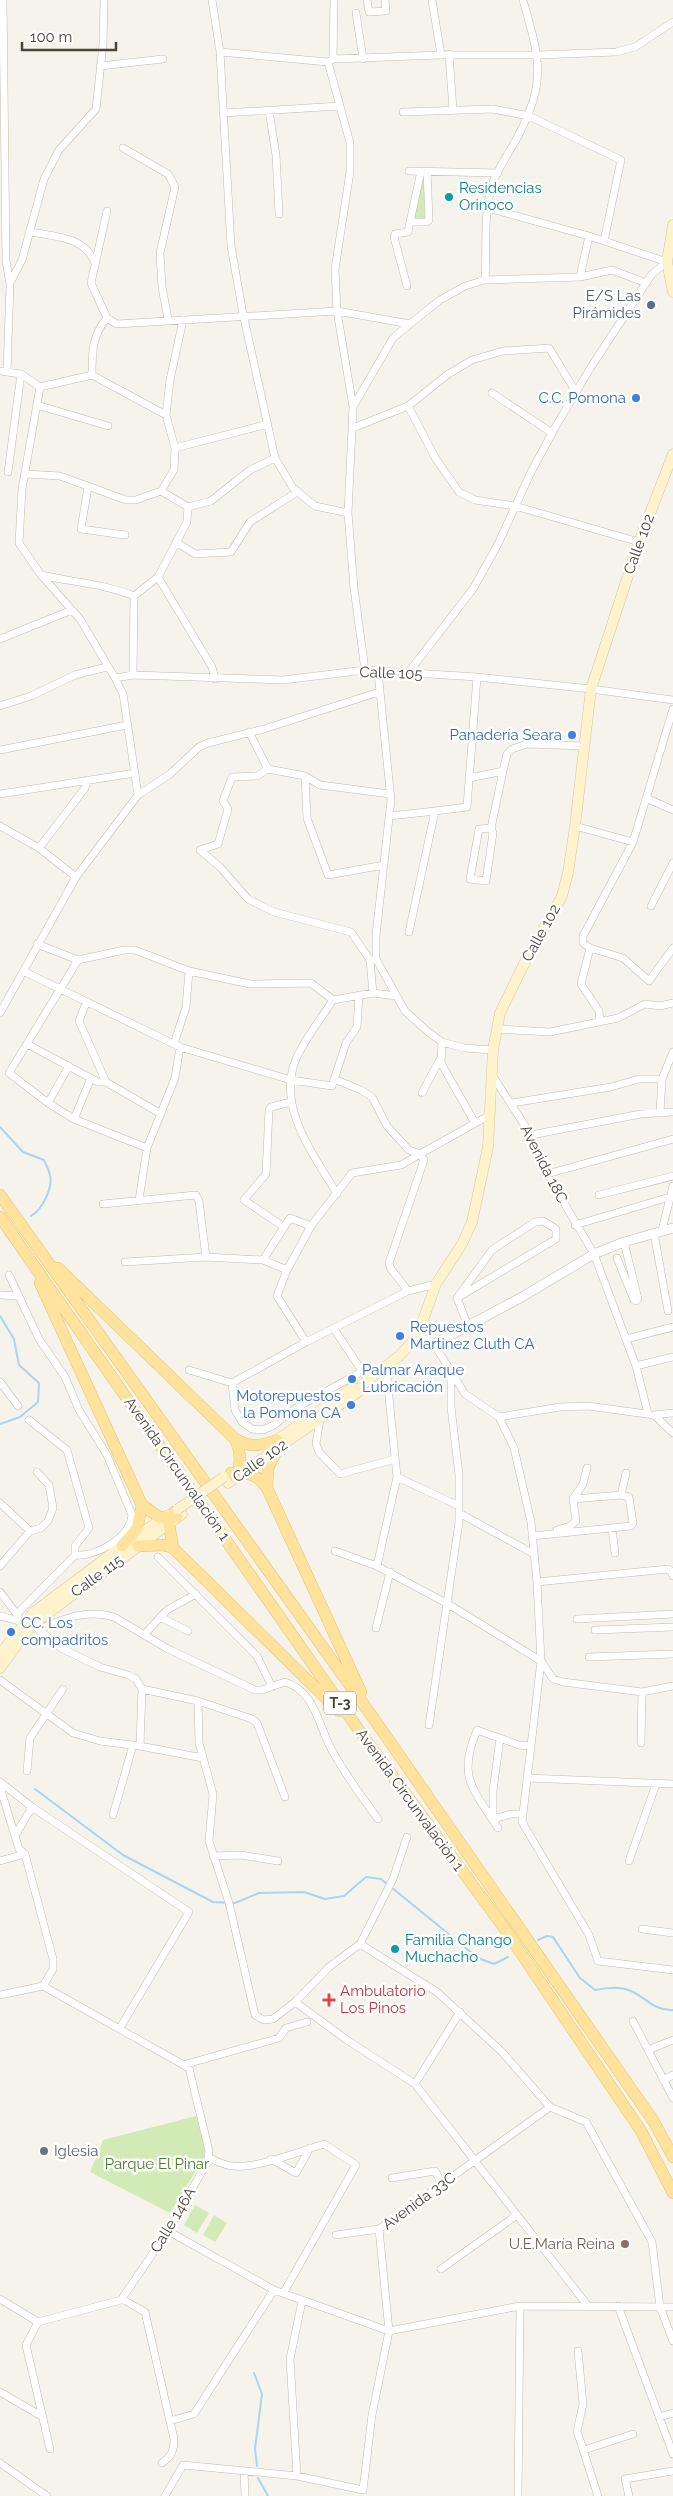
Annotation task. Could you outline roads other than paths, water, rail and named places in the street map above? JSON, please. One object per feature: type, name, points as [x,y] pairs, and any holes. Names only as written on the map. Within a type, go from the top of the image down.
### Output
[{"type":"main road","points":[[672,287],[667,262],[673,225]]},
{"type":"main road","name":"Calle 102","points":[[278,1444],[320,1419],[358,1392],[416,1337],[436,1284],[462,1244],[472,1222],[488,1147],[492,1050],[500,1013],[523,966],[562,896],[568,873],[575,826],[591,688],[639,542],[673,454]]},
{"type":"main road","name":"Avenida Circunvalación 1","points":[[0,1195],[374,1719],[638,2098],[673,2157]]},
{"type":"main road","name":"Avenida Circunvalación 1","points":[[0,1217],[358,1730],[507,1934],[641,2131],[673,2193]]},
{"type":"main road","points":[[37,1248],[235,1439],[257,1446],[278,1444],[268,1468],[267,1488]]},
{"type":"main road","points":[[28,1256],[142,1505],[148,1511],[173,1516],[173,1548]]},
{"type":"main road","name":"Calle 102","points":[[173,1516],[278,1444],[353,1388],[366,1383]]},
{"type":"main road","points":[[235,1439],[240,1456],[234,1475],[254,1476],[267,1488],[374,1719]]},
{"type":"main road","points":[[122,1546],[138,1529],[142,1515],[142,1505]]},
{"type":"main road","name":"Calle 115","points":[[0,1668],[32,1626],[34,1612],[122,1546],[173,1516]]},
{"type":"main road","name":"Calle 115","points":[[0,1654],[32,1626],[138,1546],[173,1516]]},
{"type":"main road","points":[[138,1546],[156,1545],[173,1548],[358,1730]]},
{"type":"street","points":[[3,0],[6,260],[10,284],[4,371],[21,374],[40,387],[92,375],[166,416]]},
{"type":"street","points":[[10,284],[22,260],[31,232],[44,178],[59,150],[96,109],[104,0]]},
{"type":"street","points":[[212,0],[220,52],[231,246],[243,314],[275,458],[297,492],[315,506],[348,513]]},
{"type":"street","points":[[334,0],[331,61],[350,144],[350,172],[335,269],[337,310],[353,407],[348,513],[354,588],[365,670]]},
{"type":"street","points":[[367,0],[369,12],[386,11],[385,0]]},
{"type":"street","points":[[432,0],[445,55],[453,110]]},
{"type":"street","points":[[486,280],[488,208],[492,184],[529,116],[537,92],[538,55],[524,0]]},
{"type":"street","points":[[356,13],[363,59]]},
{"type":"street","points":[[220,52],[331,61],[445,55],[538,55],[626,51],[673,22]]},
{"type":"street","points":[[100,66],[163,59]]},
{"type":"street","points":[[223,113],[340,106]]},
{"type":"street","points":[[403,112],[493,109],[529,116],[621,160],[604,241]]},
{"type":"street","points":[[269,111],[276,155],[279,214]]},
{"type":"street","points":[[123,148],[168,174],[175,187],[160,253],[162,287],[168,319]]},
{"type":"street","points":[[409,171],[498,173]]},
{"type":"street","points":[[410,222],[428,222],[429,220],[424,171]]},
{"type":"street","points":[[406,286],[394,237],[396,234],[408,232],[424,171]]},
{"type":"street","points":[[488,208],[589,236],[667,262]]},
{"type":"street","points":[[107,211],[91,283],[107,318],[117,324],[243,314],[337,310],[410,324]]},
{"type":"street","points":[[31,232],[66,238],[83,244],[91,253],[95,263]]},
{"type":"street","points":[[580,276],[589,236]]},
{"type":"street","points":[[408,674],[473,589],[498,544],[552,433],[576,392],[652,274],[667,262]]},
{"type":"street","points":[[353,407],[392,338],[440,300],[466,286],[486,280],[580,276],[612,270],[646,283]]},
{"type":"street","points":[[92,375],[92,347],[99,327],[107,318]]},
{"type":"street","points":[[25,474],[60,476],[120,499],[132,500],[162,491],[174,470],[175,448],[166,416],[170,380],[183,320]]},
{"type":"street","points":[[353,428],[408,406],[447,376],[472,360],[503,351],[549,348],[576,392]]},
{"type":"street","points":[[8,472],[21,374]]},
{"type":"street","points":[[40,387],[22,489],[19,543],[41,574],[80,619],[123,694],[138,795]]},
{"type":"street","points":[[492,393],[552,433]]},
{"type":"street","points":[[37,405],[108,426]]},
{"type":"street","points":[[408,406],[436,459],[459,492],[475,500],[515,506],[639,542]]},
{"type":"street","points":[[175,448],[268,424]]},
{"type":"street","points":[[162,491],[188,507],[211,501],[250,470],[275,458]]},
{"type":"street","points":[[88,488],[81,529],[125,535]]},
{"type":"street","points":[[176,542],[195,554],[230,552],[250,522],[297,492]]},
{"type":"street","points":[[134,596],[158,577],[187,522],[188,507]]},
{"type":"street","points":[[41,574],[78,584],[112,587],[134,596]]},
{"type":"street","points":[[158,577],[212,666],[214,679]]},
{"type":"street","points":[[133,675],[134,596]]},
{"type":"street","points":[[0,639],[72,610]]},
{"type":"street","name":"Calle 105","points":[[0,706],[31,696],[76,675],[110,672],[214,679],[283,680],[365,670],[477,677],[591,688],[673,700]]},
{"type":"street","points":[[373,993],[373,959],[390,816],[390,794],[378,672]]},
{"type":"street","points":[[390,816],[467,807],[477,677]]},
{"type":"street","points":[[0,1014],[76,876],[138,795],[170,774],[199,747],[218,739],[264,729],[379,692]]},
{"type":"street","points":[[673,709],[633,842],[583,936],[583,943],[590,948],[623,958],[649,980],[673,948]]},
{"type":"street","points":[[0,750],[127,725]]},
{"type":"street","points":[[249,732],[268,769]]},
{"type":"street","points":[[491,828],[479,829],[470,879],[486,881],[493,834],[491,828],[507,754],[519,746],[527,744],[584,746]]},
{"type":"street","points":[[390,794],[320,785],[305,776],[268,769],[257,776],[232,777],[223,801],[228,809],[218,844],[200,850],[220,867],[248,899],[274,912],[351,932],[373,959],[405,1011],[442,1042],[464,1048],[492,1050]]},
{"type":"street","points":[[470,778],[503,771]]},
{"type":"street","points":[[0,794],[135,772]]},
{"type":"street","points":[[305,776],[307,818],[328,875],[384,864]]},
{"type":"street","points":[[39,848],[85,788],[87,780]]},
{"type":"street","points":[[646,798],[673,810]]},
{"type":"street","points":[[409,932],[435,811]]},
{"type":"street","points":[[0,826],[39,848],[76,876]]},
{"type":"street","points":[[575,826],[633,842]]},
{"type":"street","points":[[651,906],[673,863]]},
{"type":"street","points":[[37,944],[78,960],[130,950],[189,971],[250,984],[306,982],[311,983],[332,1000]]},
{"type":"street","points":[[590,948],[581,984],[596,1004],[600,1022]]},
{"type":"street","points":[[78,960],[9,1073],[48,1103],[74,1119],[147,1148]]},
{"type":"street","points":[[23,971],[177,1046],[291,1080],[332,1086],[346,1043],[357,1027],[359,995]]},
{"type":"street","points":[[139,1200],[147,1148],[175,1078],[177,1046],[186,1007],[189,971]]},
{"type":"street","points":[[337,1194],[300,1129],[291,1102],[291,1080],[296,1059],[332,1000],[373,993],[396,996]]},
{"type":"street","points":[[86,1003],[79,1021],[106,1082]]},
{"type":"street","points":[[497,1029],[550,1032],[618,1018],[645,1004],[660,1006],[673,1003]]},
{"type":"street","points":[[422,1093],[440,1058],[442,1042]]},
{"type":"street","points":[[27,1044],[91,1078],[106,1082],[161,1114]]},
{"type":"street","points":[[660,1113],[662,1079],[673,1052]]},
{"type":"street","points":[[440,1058],[475,1123]]},
{"type":"street","points":[[48,1103],[69,1066]]},
{"type":"street","name":"Avenida 18C","points":[[492,1075],[512,1103],[531,1136],[547,1174],[575,1225],[594,1254],[636,1366],[651,1415]]},
{"type":"street","points":[[74,1119],[91,1078]]},
{"type":"street","points":[[334,1079],[361,1090],[372,1097],[387,1126],[409,1150],[420,1154],[424,1160],[389,1263],[391,1269],[408,1291]]},
{"type":"street","points":[[512,1103],[612,1087],[639,1079],[662,1079]]},
{"type":"street","points":[[284,1227],[244,1199],[266,1174],[269,1110],[291,1102]]},
{"type":"street","points":[[531,1136],[673,1112]]},
{"type":"street","points":[[306,1342],[277,1298],[287,1270],[310,1226],[352,1173],[401,1165],[490,1115]]},
{"type":"street","points":[[547,1174],[673,1139]]},
{"type":"street","points":[[599,1194],[673,1176]]},
{"type":"street","points":[[668,1310],[658,1232],[673,1186]]},
{"type":"street","points":[[103,1204],[196,1195],[199,1201],[206,1258]]},
{"type":"street","points":[[575,1225],[670,1197]]},
{"type":"street","points":[[263,1260],[290,1218],[310,1226]]},
{"type":"street","points":[[543,1221],[556,1229],[556,1239],[457,1298],[492,1250],[535,1222],[543,1221]]},
{"type":"street","points":[[434,1344],[594,1254],[624,1242],[673,1228]]},
{"type":"street","points":[[617,1258],[636,1301],[638,1299],[624,1242]]},
{"type":"street","points":[[125,1262],[206,1258],[263,1260],[287,1270]]},
{"type":"street","points":[[10,1275],[39,1339],[65,1377],[79,1410],[107,1456],[132,1515],[132,1523],[124,1532],[98,1551],[85,1555],[75,1554]]},
{"type":"street","points":[[189,1370],[232,1383],[306,1342],[408,1291],[436,1284]]},
{"type":"street","points":[[0,1295],[19,1296]]},
{"type":"street","points":[[457,1298],[468,1326]]},
{"type":"street","points":[[334,1328],[363,1371],[366,1383]]},
{"type":"street","points":[[626,1339],[673,1328]]},
{"type":"street","points":[[416,1337],[434,1344],[451,1374],[466,1394],[499,1417],[514,1448],[532,1536],[537,1582],[541,1661],[522,1822],[589,1935],[598,1961],[673,1970]]},
{"type":"street","points":[[636,1366],[673,1357]]},
{"type":"street","points":[[377,1566],[397,1477],[386,1367]]},
{"type":"street","points":[[232,1383],[235,1410],[242,1422],[252,1429],[263,1430],[274,1425],[304,1404],[363,1371]]},
{"type":"street","points":[[429,1725],[448,1604],[459,1510],[459,1476],[452,1407],[451,1374]]},
{"type":"street","points":[[0,1382],[18,1406]]},
{"type":"street","points":[[499,1417],[560,1407],[588,1406],[651,1415],[673,1412]]},
{"type":"street","points":[[651,1415],[673,1432]]},
{"type":"street","points":[[320,1419],[316,1444],[319,1452],[340,1474],[395,1459]]},
{"type":"street","points":[[17,1614],[75,1554],[75,1546],[88,1531],[89,1525],[67,1450],[30,1420]]},
{"type":"street","points":[[552,1533],[570,1526],[576,1521],[573,1499],[586,1476],[587,1468]]},
{"type":"street","points":[[0,1566],[30,1531],[41,1528],[48,1522],[53,1508],[49,1485],[37,1472]]},
{"type":"street","points":[[621,1495],[626,1473]]},
{"type":"street","points":[[397,1477],[459,1510],[534,1554]]},
{"type":"street","points":[[532,1536],[633,1525],[629,1497],[621,1495],[573,1499]]},
{"type":"street","points":[[0,1503],[30,1531]]},
{"type":"street","points":[[612,1528],[614,1553]]},
{"type":"street","points":[[335,1551],[390,1572],[448,1604],[541,1661],[553,1679],[563,1682],[642,1692],[673,1686]]},
{"type":"street","points":[[158,1557],[257,1656],[272,1687]]},
{"type":"street","points":[[537,1582],[668,1569],[672,1571],[673,1576]]},
{"type":"street","points":[[376,1628],[390,1572]]},
{"type":"street","points":[[0,1592],[17,1614],[61,1648],[100,1667],[136,1679],[142,1689],[136,1746],[113,1815]]},
{"type":"street","points":[[144,1636],[160,1617],[178,1602],[196,1594]]},
{"type":"street","points":[[0,1616],[32,1626],[77,1615],[95,1613],[114,1617],[144,1636],[255,1690],[285,1682],[298,1688],[314,1708],[332,1751],[378,1819]]},
{"type":"street","points":[[577,1619],[673,1614]]},
{"type":"street","points":[[160,1617],[188,1631]]},
{"type":"street","points":[[595,1630],[673,1627]]},
{"type":"street","points":[[589,1657],[673,1654]]},
{"type":"street","points":[[0,1680],[45,1715],[73,1733],[100,1741],[203,1758]]},
{"type":"street","points":[[27,1771],[30,1738],[63,1689]]},
{"type":"street","points":[[142,1689],[198,1700],[252,1719],[257,1723],[285,1797]]},
{"type":"street","points":[[641,1743],[642,1692]]},
{"type":"street","points":[[198,1700],[199,1743],[213,1794],[209,1841],[229,1903],[255,2015],[264,2020],[273,2020],[295,2002],[329,1967],[360,1944],[392,1880],[407,1837]]},
{"type":"street","points":[[498,1828],[469,1782],[468,1750],[477,1730],[531,1746]]},
{"type":"street","points":[[492,1819],[493,1791],[500,1738]]},
{"type":"street","points":[[527,1778],[673,1784]]},
{"type":"street","points":[[0,1782],[32,1807],[189,1912],[120,2028]]},
{"type":"street","points":[[629,1861],[656,1784]]},
{"type":"street","points":[[0,1787],[19,1849],[25,1854],[53,1959],[53,1969],[43,1986]]},
{"type":"street","points":[[15,1836],[32,1807]]},
{"type":"street","points":[[492,1819],[511,1814],[523,1814]]},
{"type":"street","points":[[0,1860],[25,1854]]},
{"type":"street","points":[[213,1856],[241,1855],[278,1861]]},
{"type":"street","points":[[642,1929],[673,1933]]},
{"type":"street","points":[[360,1944],[437,1992],[502,2052],[550,2107],[586,2122],[652,2242],[660,2307],[673,2340]]},
{"type":"street","points":[[0,1995],[43,1986],[189,2068],[209,2151],[208,2157],[235,2167],[324,2144],[356,2164],[284,2292]]},
{"type":"street","points":[[295,2002],[347,2040],[416,2084],[588,2306]]},
{"type":"street","points":[[416,2084],[460,2012]]},
{"type":"street","points":[[183,2065],[279,2038],[286,2028],[307,2022]]},
{"type":"street","points":[[633,2022],[673,2098]]},
{"type":"street","points":[[648,2050],[673,2040]]},
{"type":"street","points":[[663,2080],[673,2075]]},
{"type":"street","name":"Avenida 33C","points":[[167,2495],[182,2465],[297,2476],[364,2493],[372,2415],[389,2331],[378,2229],[550,2107]]},
{"type":"street","points":[[271,2159],[296,2173],[310,2148]]},
{"type":"street","name":"Calle 146A","points":[[122,2299],[168,2231],[208,2157]]},
{"type":"street","points":[[392,2178],[435,2171],[442,2184]]},
{"type":"street","points":[[442,2269],[517,2215]]},
{"type":"street","points":[[336,2235],[378,2229]]},
{"type":"street","points":[[168,2231],[274,2290],[389,2331],[520,2306],[673,2307]]},
{"type":"street","points":[[170,2421],[194,2414],[274,2290]]},
{"type":"street","points":[[0,2300],[38,2322],[122,2299],[145,2312],[170,2421],[174,2449],[170,2458],[162,2463]]},
{"type":"street","points":[[297,2476],[290,2359],[302,2301]]},
{"type":"street","points":[[518,2496],[520,2306]]},
{"type":"street","points":[[618,2306],[673,2454]]},
{"type":"street","points":[[38,2322],[26,2346],[50,2449]]},
{"type":"street","points":[[578,2350],[583,2404],[577,2431],[598,2496]]},
{"type":"street","points":[[0,2392],[42,2417]]},
{"type":"street","points":[[659,2417],[673,2413]]},
{"type":"street","points":[[584,2450],[633,2434]]},
{"type":"street","points":[[0,2464],[47,2496]]},
{"type":"street","points":[[244,2471],[245,2496]]},
{"type":"street","points":[[629,2496],[625,2478],[673,2471]]},
{"type":"waterway","points":[[0,1127],[23,1152],[44,1160],[49,1171],[50,1186],[46,1198],[39,1209],[31,1216]]},
{"type":"waterway","points":[[0,1316],[14,1339],[19,1365],[39,1383],[38,1402],[20,1417],[0,1424]]},
{"type":"waterway","points":[[35,1789],[123,1855],[213,1902],[235,1903],[259,1893],[304,1892],[325,1899],[344,1896],[366,1877],[381,1879],[387,1884]]},
{"type":"waterway","points":[[391,1887],[478,1958],[494,1964],[508,1957]]},
{"type":"waterway","points":[[538,1940],[547,1936],[553,1937],[580,1978],[595,1990],[626,1989],[656,2006],[666,2010],[673,2010]]},
{"type":"waterway","points":[[254,2373],[262,2394],[255,2449],[257,2466]]},
{"type":"waterway","points":[[258,2478],[268,2496]]},
{"type":"place","name":"Residencias Orinoco","points":[[449,197]]},
{"type":"place","name":"E/S Las Pirámides","points":[[651,305]]},
{"type":"place","name":"C.C. Pomona","points":[[636,398]]},
{"type":"place","name":"Panadería Seara","points":[[572,735]]},
{"type":"place","name":"Repuestos Martinez Cluth CA","points":[[400,1336]]},
{"type":"place","name":"Palmar Araque Lubricación","points":[[352,1379]]},
{"type":"place","name":"Motorepuestos la Pomona CA","points":[[351,1405]]},
{"type":"place","name":"CC. Los compadritos","points":[[11,1632]]},
{"type":"place","name":"Familia Chango Muchacho","points":[[395,1949]]},
{"type":"place","name":"Ambulatorio Los Pinos","points":[[329,2000]]},
{"type":"place","name":"Iglesia","points":[[44,2151]]},
{"type":"place","name":"U.E.María Reina","points":[[625,2244]]},
{"type":"park label","name":"Parque El Pinar","points":[[157,2164]]}]
